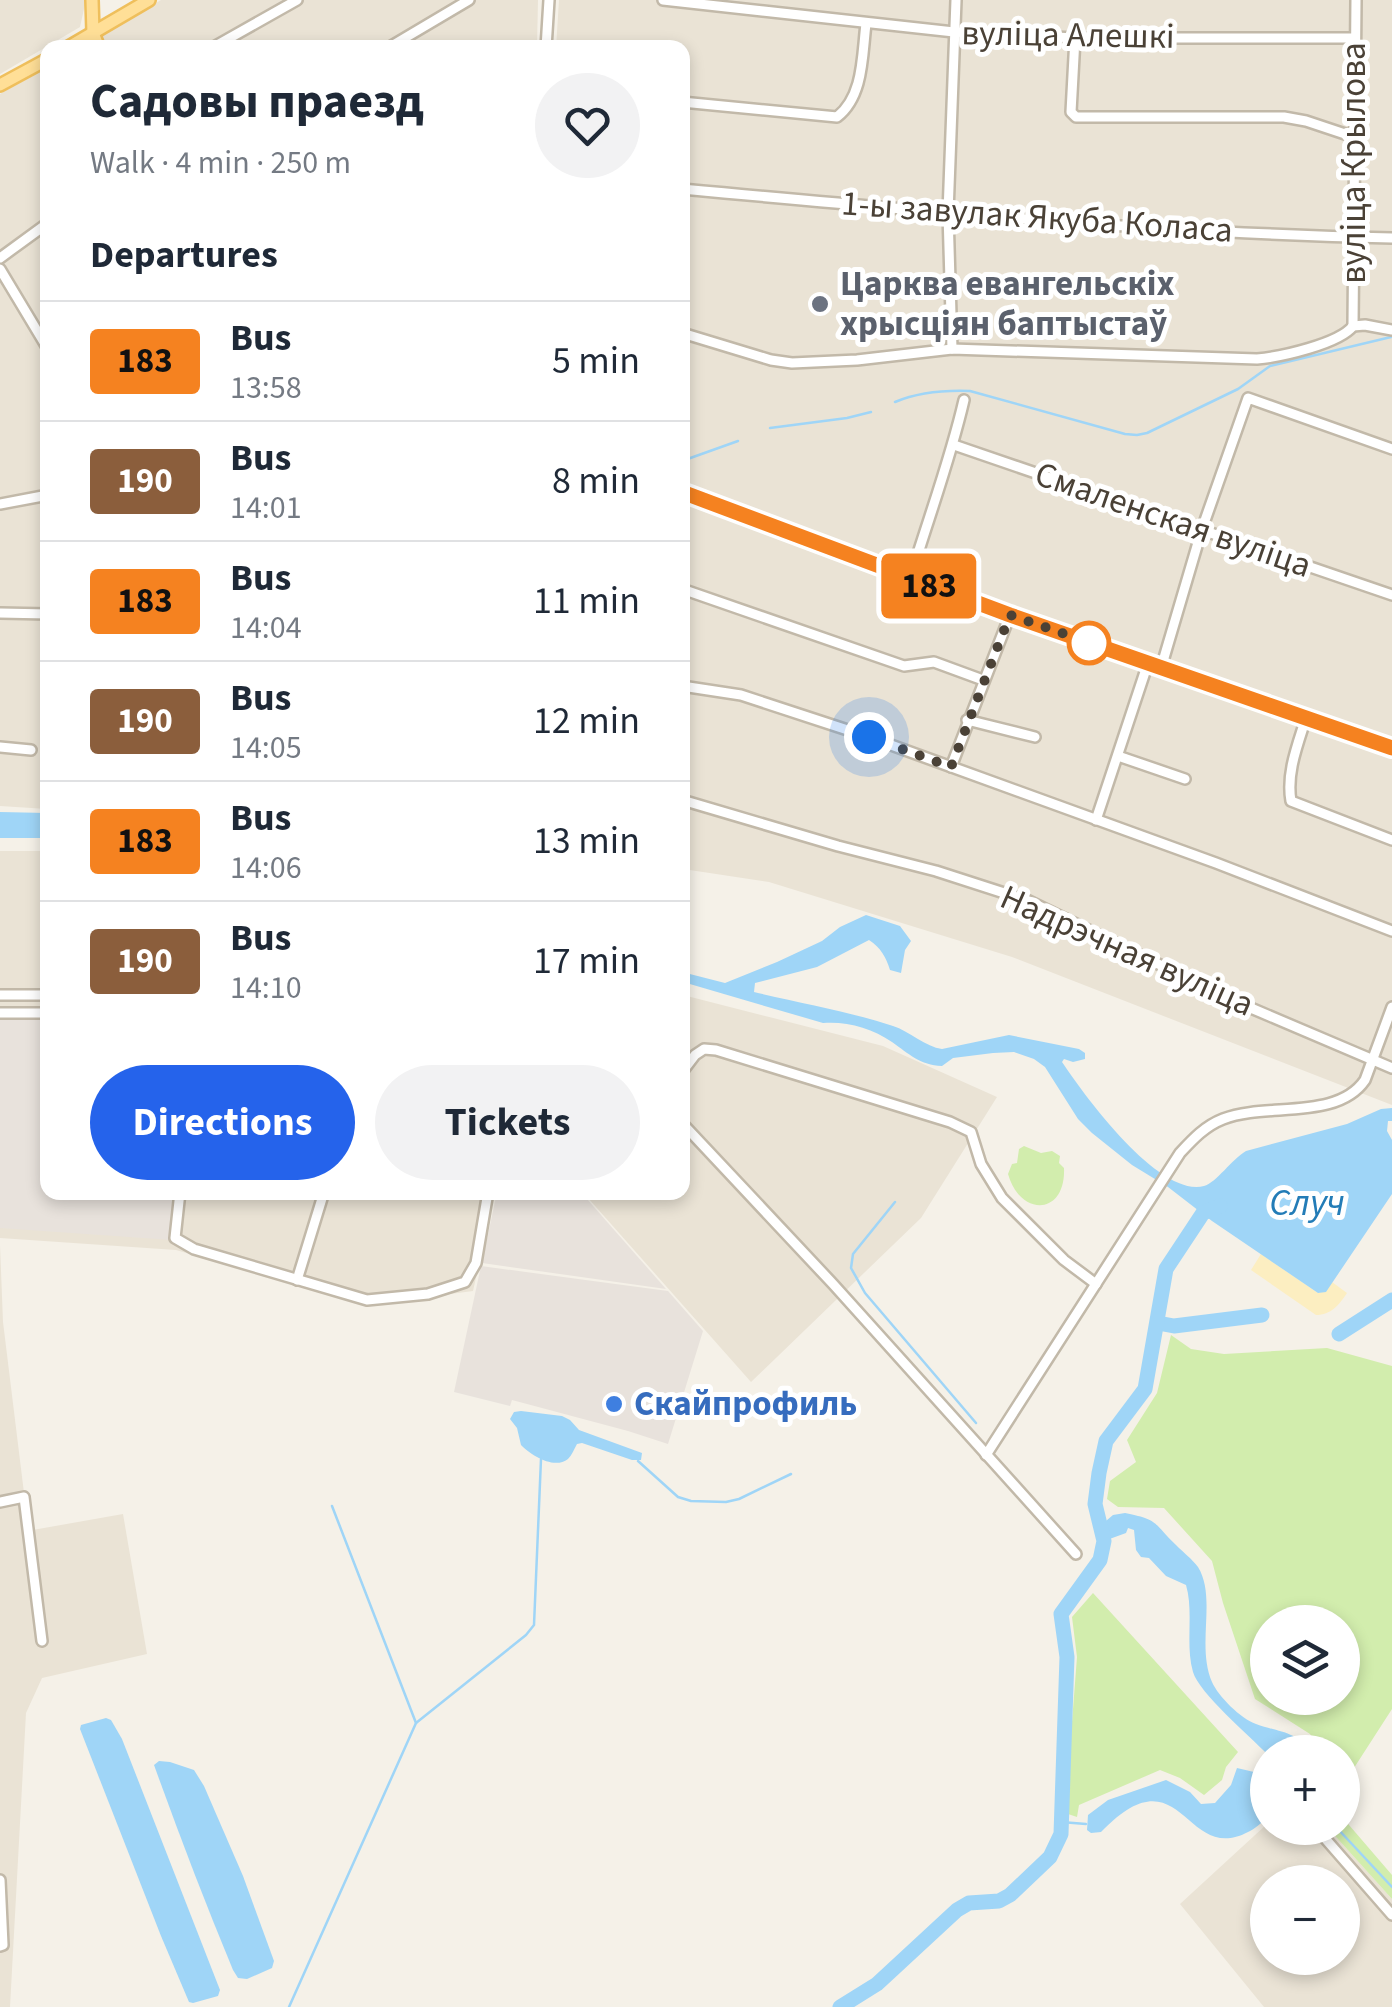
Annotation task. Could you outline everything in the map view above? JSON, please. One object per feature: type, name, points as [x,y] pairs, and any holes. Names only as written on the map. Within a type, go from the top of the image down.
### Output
[{"type":"main road","points":[[92,0],[96,40]]},
{"type":"main road","points":[[80,40],[149,0]]},
{"type":"main road","points":[[0,86],[40,63]]},
{"type":"main road","points":[[690,495],[1010,615],[1392,748]]},
{"type":"street","points":[[226,40],[297,0]]},
{"type":"street","points":[[402,40],[469,0]]},
{"type":"street","points":[[546,40],[549,0]]},
{"type":"street","name":"вуліца Алешкі","points":[[663,0],[954,32],[1075,38],[1355,38]]},
{"type":"street","points":[[952,349],[948,213],[956,0]]},
{"type":"street","name":"вуліца Крылова","points":[[1353,326],[1356,0]]},
{"type":"street","points":[[690,103],[837,117],[855,95],[866,24]]},
{"type":"street","points":[[1075,38],[1071,112],[1076,117],[1284,117],[1354,137]]},
{"type":"street","name":"1-ы завулак Якуба Коласа","points":[[690,190],[1166,228],[1392,238]]},
{"type":"street","points":[[0,258],[40,229]]},
{"type":"street","points":[[0,269],[40,336]]},
{"type":"street","points":[[690,335],[771,360],[792,362],[857,360],[952,349],[1258,359],[1344,336],[1353,326],[1392,330]]},
{"type":"street","points":[[1096,820],[1248,398],[1392,449]]},
{"type":"street","points":[[910,578],[954,445],[964,400]]},
{"type":"street","name":"Смаленская вуліца","points":[[954,445],[1392,595]]},
{"type":"street","points":[[0,504],[40,497]]},
{"type":"street","points":[[690,592],[904,666],[934,662],[983,680]]},
{"type":"street","points":[[0,613],[40,614]]},
{"type":"street","points":[[951,767],[1010,615]]},
{"type":"street","points":[[690,687],[741,694],[1216,863],[1392,931]]},
{"type":"street","points":[[1306,718],[1294,760],[1291,801],[1392,840]]},
{"type":"street","points":[[968,720],[1035,737]]},
{"type":"street","points":[[0,747],[31,750]]},
{"type":"street","points":[[1118,756],[1185,779]]},
{"type":"street","name":"Надрэчная вуліца","points":[[690,802],[1028,900],[1232,1000],[1392,1068]]},
{"type":"street","points":[[0,995],[40,995]]},
{"type":"street","points":[[986,1455],[1168,1169],[1192,1140],[1224,1118],[1312,1106],[1339,1100],[1360,1088],[1392,1007]]},
{"type":"street","points":[[0,1012],[40,1013]]},
{"type":"street","points":[[690,1062],[704,1048],[716,1050],[917,1110],[970,1132],[981,1164],[1002,1198],[1064,1260],[1096,1284]]},
{"type":"street","points":[[690,1132],[1076,1554]]},
{"type":"street","points":[[179,1200],[174,1238],[194,1249],[367,1300],[428,1294],[465,1282],[476,1263],[487,1200]]},
{"type":"street","points":[[297,1280],[322,1200]]},
{"type":"street","points":[[0,1502],[24,1497],[42,1642]]},
{"type":"street","points":[[1331,1845],[1392,1915]]},
{"type":"street","points":[[0,1880],[2,1945]]},
{"type":"shaded area","points":[[0,0],[86,0],[80,27],[58,40],[40,40],[40,50],[0,74]]},
{"type":"shaded area","points":[[161,0],[538,0],[537,40],[94,40]]},
{"type":"shaded area","points":[[559,0],[1392,0],[1392,1105],[1012,957],[769,882],[690,870],[690,40],[556,40]]},
{"type":"shaded area","points":[[40,71],[40,809],[0,806],[0,94]]},
{"type":"shaded area","points":[[0,851],[40,851],[40,1200],[493,1200],[473,1291],[366,1305],[176,1250],[0,1238]]},
{"type":"shaded area","points":[[690,997],[883,1046],[997,1097],[921,1218],[751,1382],[590,1200],[690,1200]]},
{"type":"shaded area","points":[[0,1019],[40,1019],[40,1200],[176,1200],[172,1240],[0,1228]]},
{"type":"shaded area","points":[[495,1200],[588,1200],[666,1289],[482,1263]]},
{"type":"shaded area","points":[[0,1245],[3,1322],[24,1493],[0,1498]]},
{"type":"shaded area","points":[[481,1266],[668,1291],[703,1331],[668,1444],[512,1400],[510,1406],[454,1392]]},
{"type":"shaded area","points":[[23,1500],[27,1531],[123,1514],[147,1654],[42,1678],[26,1713],[10,2007],[0,2007],[0,1505]]},
{"type":"shaded area","points":[[1250,1840],[1250,1845],[1343,1845],[1392,1899],[1392,2007],[1264,2007],[1180,1904]]},
{"type":"green space","points":[[1024,1146],[1060,1156],[1063,1184],[1050,1202],[1032,1204],[1014,1188],[1008,1174]]},
{"type":"green space","points":[[1171,1335],[1191,1349],[1224,1354],[1327,1348],[1392,1366],[1392,1709],[1360,1759],[1360,1735],[1311,1735],[1280,1715],[1360,1715],[1360,1605],[1250,1605],[1250,1684],[1212,1561],[1164,1508],[1118,1507],[1107,1499],[1110,1481],[1136,1462],[1127,1440],[1157,1393]]},
{"type":"green space","points":[[1093,1593],[1238,1752],[1222,1780],[1204,1795],[1160,1770],[1079,1805],[1077,1817],[1065,1813],[1077,1657],[1072,1617]]},
{"type":"green space","points":[[1360,1838],[1392,1875],[1392,1899],[1343,1845],[1360,1845]]},
{"type":"sand","points":[[1261,1254],[1318,1293],[1326,1291],[1332,1282],[1347,1293],[1334,1308],[1316,1315],[1251,1270]]},
{"type":"water","points":[[0,812],[40,813],[40,838],[0,838]]},
{"type":"water","name":"Случ","points":[[866,915],[900,926],[911,941],[905,950],[901,973],[890,970],[882,953],[869,940],[817,967],[755,983],[754,992],[876,1021],[942,1049],[1009,1035],[1079,1049],[1085,1053],[1085,1059],[1062,1062],[1087,1097],[1145,1161],[1186,1185],[1209,1184],[1246,1151],[1392,1108],[1387,1131],[1392,1140],[1392,1194],[1326,1292],[1318,1293],[1132,1165],[1092,1133],[1078,1119],[1045,1067],[1034,1059],[1014,1052],[953,1058],[942,1066],[927,1064],[859,1026],[823,1023],[690,984],[690,974],[725,983],[822,941]]},
{"type":"water","points":[[514,1412],[562,1416],[579,1430],[642,1453],[641,1460],[582,1443],[562,1462],[543,1460],[521,1445],[510,1419]]},
{"type":"water","points":[[1125,1513],[1155,1523],[1198,1567],[1206,1593],[1206,1653],[1212,1682],[1244,1717],[1290,1735],[1250,1737],[1205,1691],[1197,1681],[1191,1661],[1186,1585],[1166,1576],[1149,1558],[1141,1557],[1136,1550],[1134,1530],[1128,1528],[1126,1533],[1104,1541],[1100,1526],[1113,1515]]},
{"type":"water","points":[[106,1718],[122,1739],[220,1990],[218,1996],[189,2002],[161,1936],[80,1729],[81,1725]]},
{"type":"water","points":[[159,1761],[194,1770],[204,1786],[243,1876],[274,1961],[272,1968],[247,1979],[238,1978],[233,1970],[154,1765]]},
{"type":"water","points":[[1237,1768],[1250,1771],[1248,1832],[1227,1838],[1209,1835],[1166,1804],[1149,1801],[1128,1809],[1101,1832],[1087,1830],[1088,1815],[1108,1800],[1166,1780],[1190,1792],[1201,1804],[1215,1803],[1231,1785]]},
{"type":"waterway","points":[[895,402],[931,392],[970,391],[1137,435],[1238,389],[1270,366],[1391,337]]},
{"type":"waterway","points":[[770,428],[871,412]]},
{"type":"waterway","points":[[690,458],[738,441]]},
{"type":"waterway","points":[[895,1202],[853,1254],[851,1268],[865,1293],[976,1423]]},
{"type":"waterway","name":"Случ","points":[[840,2007],[877,1984],[957,1910],[969,1903],[999,1901],[1010,1895],[1050,1857],[1061,1834],[1067,1657],[1061,1614],[1100,1560],[1104,1541],[1095,1504],[1106,1441],[1145,1389],[1166,1269],[1203,1213],[1220,1206]]},
{"type":"waterway","points":[[1339,1334],[1392,1300]]},
{"type":"waterway","points":[[1158,1323],[1174,1326],[1262,1315]]},
{"type":"waterway","points":[[289,2007],[416,1723],[534,1625],[541,1459]]},
{"type":"waterway","points":[[638,1461],[678,1497],[691,1501],[739,1499],[791,1474]]},
{"type":"waterway","points":[[332,1506],[416,1723]]},
{"type":"waterway","points":[[1061,1822],[1086,1824]]},
{"type":"waterway","points":[[1353,1845],[1392,1887]]},
{"type":"bus line","name":"183","points":[[690,495],[1010,615],[1392,748]]},
{"type":"place","name":"Царква евангельскіх хрысціян баптыстаў","points":[[820,304]]},
{"type":"place","name":"Скайпрофиль","points":[[614,1404]]},
{"type":"route","points":[[869,737],[951,767],[1010,615],[1089,643]]}]
